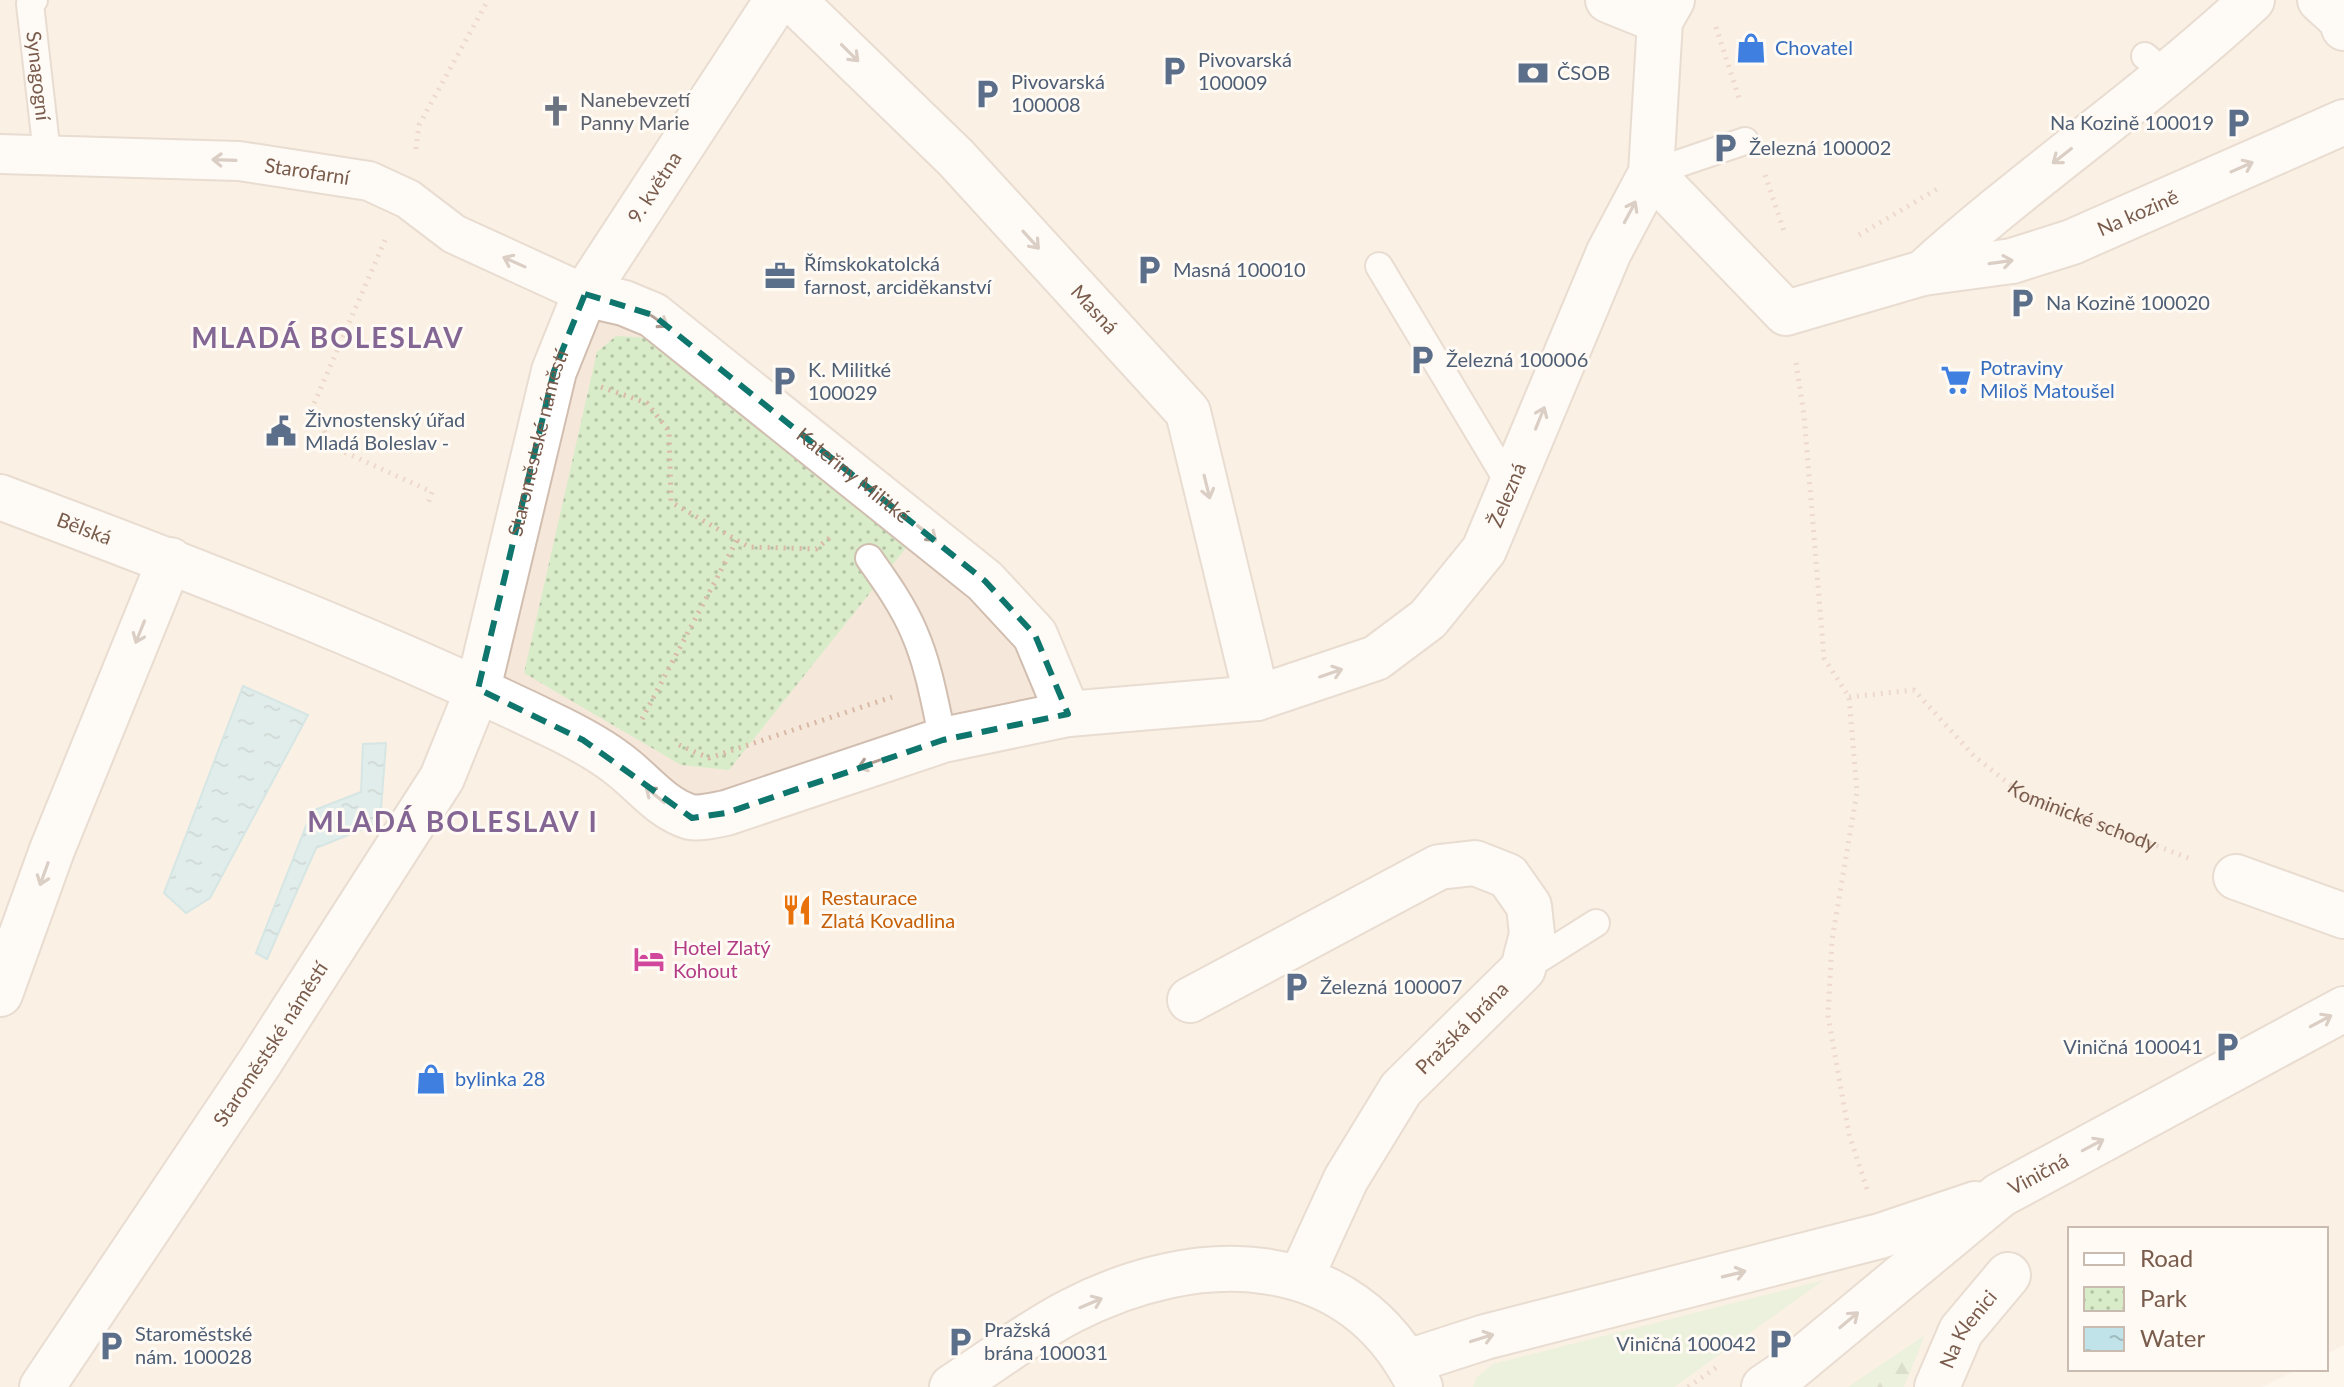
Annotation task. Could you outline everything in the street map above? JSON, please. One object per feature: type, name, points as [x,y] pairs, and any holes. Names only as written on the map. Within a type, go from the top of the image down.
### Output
[{"type":"street","name":"9. května","points":[[585,294],[777,0]]},
{"type":"street","name":"Masná","points":[[793,0],[956,158],[1188,412],[1257,698]]},
{"type":"street","points":[[1608,0],[1666,10]]},
{"type":"street","name":"Na kozině","points":[[1923,273],[2156,65],[2195,53],[2252,0]]},
{"type":"street","points":[[2320,0],[2341,19],[2344,28]]},
{"type":"street","name":"Železná","points":[[628,745],[662,802],[692,818],[726,813],[943,740],[1068,714],[1180,709],[1257,698],[1376,658],[1428,619],[1484,550],[1512,488],[1609,252],[1651,173],[1666,10]]},
{"type":"street","name":"Na kozině","points":[[1651,173],[1786,313],[1923,273],[2012,261],[2072,242],[2344,122]]},
{"type":"street","name":"Starofarní","points":[[0,154],[239,161],[369,181],[408,199],[454,234],[585,294]]},
{"type":"street","name":"Staroměstské náměstí","points":[[42,1387],[260,1062],[442,778],[478,689],[554,371],[585,294]]},
{"type":"street","name":"Kateřiny Militké","points":[[585,294],[624,303],[653,315],[985,581],[1035,635],[1068,714]]},
{"type":"street","name":"Bělská","points":[[0,497],[170,560]]},
{"type":"street","points":[[0,994],[52,850],[170,560],[371,642],[583,740],[628,745]]},
{"type":"street","name":"Pražská brána","points":[[1190,1000],[1439,867],[1475,863],[1508,876],[1529,906],[1532,934],[1523,969],[1401,1089],[1346,1179],[1301,1277]]},
{"type":"street","points":[[2236,877],[2344,916]]},
{"type":"street","name":"Viničná","points":[[1764,1387],[1789,1370],[2000,1195],[2344,1009]]},
{"type":"street","points":[[952,1387],[1141,1269],[1234,1267],[1301,1277],[1342,1298],[1379,1326],[1414,1375],[1485,1337],[1880,1236],[2000,1195]]},
{"type":"street","name":"Na Klenici","points":[[1937,1387],[1961,1331],[2008,1275]]},
{"type":"lane","name":"Synagogní","points":[[34,0],[30,4],[47,154]]},
{"type":"lane","points":[[1651,173],[1745,141]]},
{"type":"lane","points":[[1379,266],[1512,488]]},
{"type":"lane","points":[[869,558],[915,633],[930,680],[943,740]]},
{"type":"lane","points":[[1523,969],[1596,923]]},
{"type":"path","points":[[427,506],[432,492],[331,446],[313,406],[390,225],[408,199],[419,125],[488,0]]},
{"type":"path","points":[[1713,19],[1744,114]]},
{"type":"path","points":[[1763,169],[1787,241]]},
{"type":"path","points":[[1852,239],[1942,186]]},
{"type":"path","points":[[554,371],[647,403],[669,431],[671,502],[749,547],[816,549],[880,494]]},
{"type":"path","points":[[1804,415],[1824,658],[1849,697],[1857,792],[1832,940],[1828,1016],[1849,1134],[1865,1183]]},
{"type":"path","points":[[737,540],[628,745],[709,758],[890,698]]},
{"type":"path","name":"Kominické schody","points":[[1849,697],[1914,690],[1974,756],[2022,794],[2236,877]]},
{"type":"highlighted area","points":[[585,294],[653,315],[985,581],[1035,635],[1068,714],[943,740],[726,813],[692,818],[583,740],[478,689],[554,371]]},
{"type":"shaded area","points":[[0,0],[2344,0],[2344,1345],[2328,1354],[2328,1227],[2068,1227],[2068,1371],[2294,1371],[2262,1387],[0,1387]]},
{"type":"green space","points":[[616,336],[649,338],[909,544],[729,770],[681,765],[524,673],[597,352]]},
{"type":"green space","points":[[1824,1280],[1674,1387],[1473,1387],[1476,1378],[1493,1364]]},
{"type":"green space","points":[[1925,1335],[1904,1387],[1848,1387]]},
{"type":"water","points":[[243,686],[308,715],[210,898],[186,913],[164,893]]},
{"type":"water","points":[[386,743],[380,822],[316,848],[267,959],[256,953],[312,811],[361,792],[363,744]]},
{"type":"place","name":"Chovatel","points":[[1751,48]]},
{"type":"place","name":"Pivovarská 100009","points":[[1174,71]]},
{"type":"place","name":"ČSOB","points":[[1533,73]]},
{"type":"place","name":"Pivovarská 100008","points":[[987,94]]},
{"type":"place","name":"Nanebevzetí Panny Marie","points":[[556,111]]},
{"type":"place","name":"Na Kozině 100019","points":[[2238,123]]},
{"type":"place","name":"Železná 100002","points":[[1725,148]]},
{"type":"place","name":"Masná 100010","points":[[1149,270]]},
{"type":"place","name":"Římskokatolcká farnost, arciděkanství","points":[[780,276]]},
{"type":"place","name":"Na Kozině 100020","points":[[2022,303]]},
{"type":"place","name":"Železná 100006","points":[[1422,360]]},
{"type":"place","name":"Potraviny Miloš Matoušel","points":[[1956,380]]},
{"type":"place","name":"K. Militké 100029","points":[[784,381]]},
{"type":"place","name":"Živnostenský úřad Mladá Boleslav -","points":[[281,431]]},
{"type":"place","name":"Restaurace Zlatá Kovadlina","points":[[797,910]]},
{"type":"place","name":"Hotel Zlatý Kohout","points":[[649,959]]},
{"type":"place","name":"Železná 100007","points":[[1296,987]]},
{"type":"place","name":"Viničná 100041","points":[[2227,1047]]},
{"type":"place","name":"bylinka 28","points":[[431,1079]]},
{"type":"place","name":"Pražská brána 100031","points":[[960,1342]]},
{"type":"place","name":"Viničná 100042","points":[[1780,1344]]},
{"type":"place","name":"Staroměstské nám. 100028","points":[[111,1346]]},
{"type":"district","name":"MLADÁ BOLESLAV","points":[[328,338]]},
{"type":"district","name":"MLADÁ BOLESLAV I","points":[[453,822]]}]
